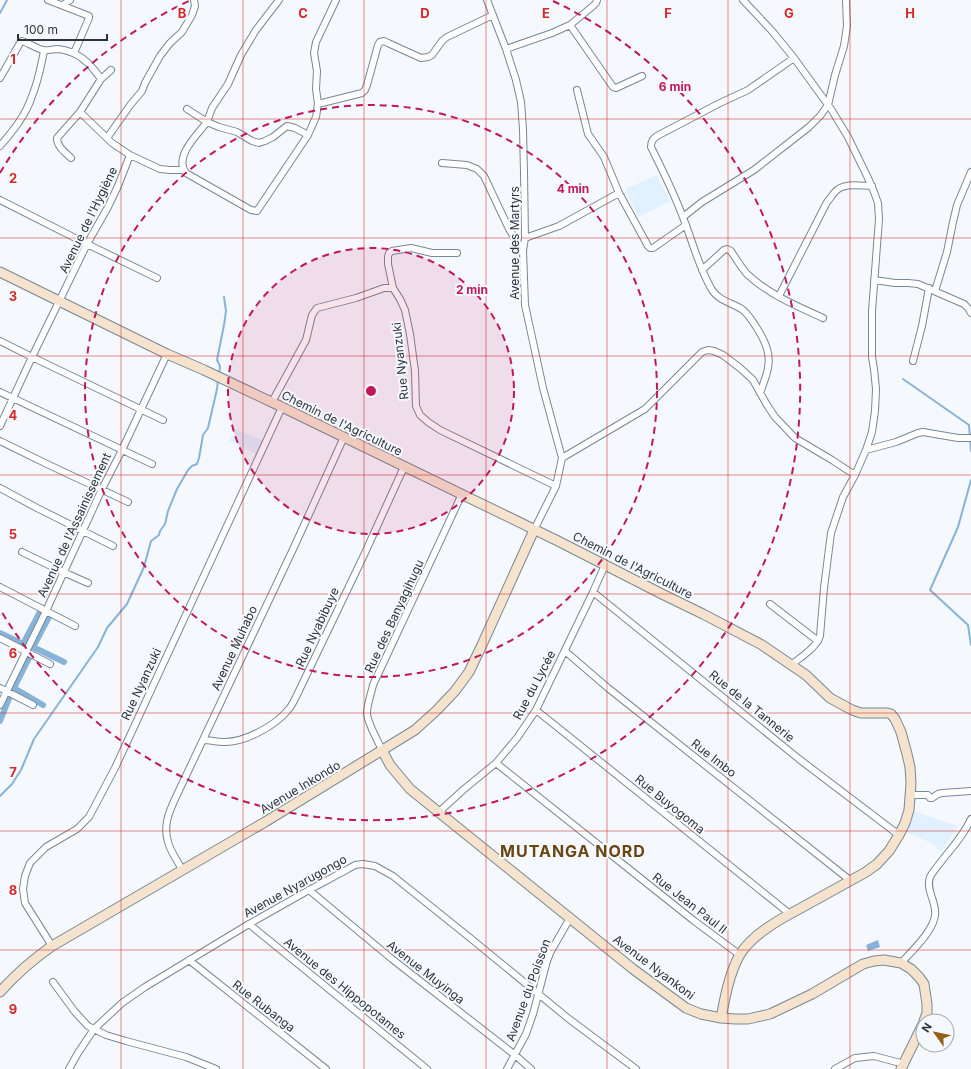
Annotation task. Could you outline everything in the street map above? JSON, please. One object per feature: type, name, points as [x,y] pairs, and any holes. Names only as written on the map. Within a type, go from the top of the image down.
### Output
[{"type":"street","points":[[48,0],[88,15],[90,18],[74,53]]},
{"type":"street","points":[[63,6],[70,0]]},
{"type":"street","points":[[107,138],[142,91],[160,56],[170,43],[182,32],[192,15],[195,6],[194,0]]},
{"type":"street","points":[[279,0],[256,30],[241,55],[228,84],[212,108],[207,122],[185,150],[182,157],[182,164],[186,173],[251,210],[257,211],[308,135],[316,117],[318,104],[316,89],[317,71],[314,53],[316,42],[336,0]]},
{"type":"street","name":"Avenue des Martyrs","points":[[487,0],[506,49],[521,102],[523,130],[525,238],[523,251],[525,305],[543,388],[562,458],[556,486],[534,530]]},
{"type":"street","points":[[506,49],[570,25],[593,6],[597,0]]},
{"type":"street","points":[[743,0],[772,31],[794,58],[828,105],[848,137],[872,186],[878,203],[879,219],[872,311],[872,357],[876,389],[872,432],[855,476],[843,497],[831,533],[818,641],[791,665]]},
{"type":"street","points":[[683,217],[702,202],[759,166],[805,131],[820,116],[828,105],[844,46],[847,26],[846,0]]},
{"type":"street","points":[[318,104],[365,90],[380,42],[384,41],[421,58],[428,57],[432,55],[446,37],[493,15]]},
{"type":"street","points":[[570,25],[613,87],[616,88],[642,76]]},
{"type":"street","points":[[0,78],[22,41],[44,51],[57,49],[74,53],[89,64],[101,79]]},
{"type":"street","points":[[0,146],[14,130],[26,111],[32,98],[44,51]]},
{"type":"street","points":[[760,393],[769,365],[767,349],[751,318],[742,310],[719,297],[714,292],[702,270],[686,224],[651,147],[651,143],[653,138],[748,90],[794,58]]},
{"type":"street","points":[[71,158],[59,146],[57,138],[80,112],[101,79],[111,70]]},
{"type":"street","points":[[577,90],[588,134],[604,157],[619,193],[648,246],[653,248],[686,224]]},
{"type":"street","points":[[187,109],[207,122],[237,132],[252,141],[259,143],[273,137],[287,126],[295,128],[308,135]]},
{"type":"street","points":[[80,112],[112,143],[130,155],[160,169],[184,170]]},
{"type":"street","name":"Avenue de l'Hygiène","points":[[0,426],[87,244],[108,208],[130,155]]},
{"type":"street","points":[[442,163],[466,165],[476,169],[484,176],[509,229],[523,251]]},
{"type":"street","points":[[935,291],[947,252],[957,206],[971,172]]},
{"type":"street","points":[[779,296],[827,202],[835,191],[846,186],[872,186]]},
{"type":"street","points":[[525,238],[559,226],[619,193]]},
{"type":"street","points":[[0,200],[157,278]]},
{"type":"street","name":"Rue Nyanzuki","points":[[457,253],[432,253],[411,248],[392,251],[389,253],[388,264],[393,288],[405,310],[410,334],[415,371],[416,406],[420,415],[440,430],[556,486]]},
{"type":"street","points":[[702,270],[727,249],[731,251],[746,273],[754,280],[779,296],[822,318]]},
{"type":"street","name":"Chemin de l'Agriculture","points":[[0,272],[167,354],[282,406],[404,467],[462,494],[762,645],[806,675],[830,698],[852,710],[861,713],[887,713],[893,716],[901,732],[910,767],[909,810],[899,835],[889,851],[877,864],[866,872],[790,914],[757,936],[740,955],[733,970],[728,985],[721,1018]]},
{"type":"street","points":[[874,280],[918,284],[964,304],[971,313]]},
{"type":"street","points":[[272,402],[306,340],[312,315],[317,308],[356,298],[384,288],[393,288]]},
{"type":"street","points":[[913,361],[922,326],[929,288]]},
{"type":"street","points":[[0,341],[163,420]]},
{"type":"street","points":[[562,458],[645,410],[702,352],[708,350],[714,351],[723,356],[740,368],[753,380],[767,405],[795,438],[832,460],[855,476]]},
{"type":"street","name":"Avenue de l'Assainissement","points":[[0,705],[167,354]]},
{"type":"street","points":[[0,392],[152,464]]},
{"type":"street","name":"Rue Nyanzuki","points":[[52,946],[25,903],[23,889],[25,876],[30,863],[46,847],[77,829],[89,817],[94,808],[282,406]]},
{"type":"street","points":[[866,450],[896,442],[923,432],[958,438],[971,438]]},
{"type":"street","name":"Avenue Muhabo","points":[[182,870],[168,842],[166,829],[168,815],[292,552],[344,437]]},
{"type":"street","points":[[0,441],[128,502]]},
{"type":"street","name":"Rue Nyabibuye","points":[[203,740],[225,742],[244,739],[258,733],[276,721],[288,710],[296,697],[364,555],[404,467]]},
{"type":"street","points":[[0,488],[113,546]]},
{"type":"street","name":"Rue des Banyagihugu","points":[[382,750],[367,715],[368,702],[462,494]]},
{"type":"street","name":"Avenue Inkondo","points":[[0,992],[30,962],[52,946],[278,814],[415,730],[450,696],[469,672],[534,530]]},
{"type":"street","points":[[22,552],[88,583]]},
{"type":"street","name":"Rue du Lycée","points":[[439,812],[496,763],[517,738],[536,710],[605,565]]},
{"type":"street","points":[[0,587],[75,626]]},
{"type":"street","name":"Rue de la Tannerie","points":[[593,592],[799,759],[899,835]]},
{"type":"street","points":[[770,604],[818,641]]},
{"type":"street","points":[[0,638],[50,664]]},
{"type":"street","name":"Rue Imbo","points":[[565,651],[608,688],[851,880]]},
{"type":"street","points":[[0,688],[33,705]]},
{"type":"street","name":"Rue Buyogoma","points":[[536,710],[790,914]]},
{"type":"street","name":"Avenue Nyankoni","points":[[382,750],[390,765],[410,789],[634,969],[686,1008],[701,1014],[721,1018],[748,1018],[770,1014],[812,994],[862,964],[884,960],[901,963],[911,968],[919,977],[924,984],[927,1013]]},
{"type":"street","name":"Rue Jean Paul II","points":[[496,763],[693,920],[740,955]]},
{"type":"street","points":[[910,795],[928,795],[932,798],[942,793],[971,791]]},
{"type":"street","points":[[901,963],[926,935],[935,919],[936,911],[930,889],[930,878],[959,840],[971,819]]},
{"type":"street","name":"Avenue Nyarugongo","points":[[69,1069],[94,1029],[122,1003],[145,986],[309,890],[355,865],[363,864],[381,868],[403,883],[569,1019],[636,1069]]},
{"type":"street","name":"Avenue Muyinga","points":[[309,890],[392,959],[531,1069]]},
{"type":"street","name":"Avenue du Poisson","points":[[507,1069],[526,1034],[534,1014],[547,961],[551,951],[570,918]]},
{"type":"street","name":"Avenue des Hippopotames","points":[[249,924],[427,1069]]},
{"type":"street","name":"Rue Rubanga","points":[[189,960],[326,1069]]},
{"type":"street","points":[[53,982],[88,1026],[106,1035],[186,1057],[216,1069]]},
{"type":"street","points":[[835,1069],[855,1058],[874,1056],[903,1066],[915,1041]]},
{"type":"shaded area","points":[[657,175],[670,202],[638,217],[625,189]]},
{"type":"shaded area","points":[[236,429],[264,441],[258,455],[229,441]]},
{"type":"shaded area","points":[[914,811],[958,826],[941,852],[931,843],[906,832]]},
{"type":"water","points":[[878,940],[880,947],[868,951],[866,945]]},
{"type":"waterway","points":[[0,13],[7,0]]},
{"type":"waterway","points":[[219,375],[220,366],[217,360],[226,311],[224,297]]},
{"type":"waterway","points":[[0,796],[12,784],[21,770],[34,739],[98,647],[107,628],[127,604],[144,567],[151,541],[159,535],[165,524],[168,511],[177,489],[188,470],[197,464],[203,435],[208,428],[218,379]]},
{"type":"waterway","points":[[903,379],[969,425],[971,451]]},
{"type":"waterway","points":[[971,480],[958,527],[930,590],[968,625],[971,645]]},
{"type":"waterway","points":[[0,633],[23,644],[40,612]]},
{"type":"waterway","points":[[50,615],[33,647],[64,662]]},
{"type":"waterway","points":[[30,656],[14,688],[43,705]]},
{"type":"waterway","points":[[0,721],[10,696]]},
{"type":"district","name":"MUTANGA NORD","points":[[573,851]]}]
